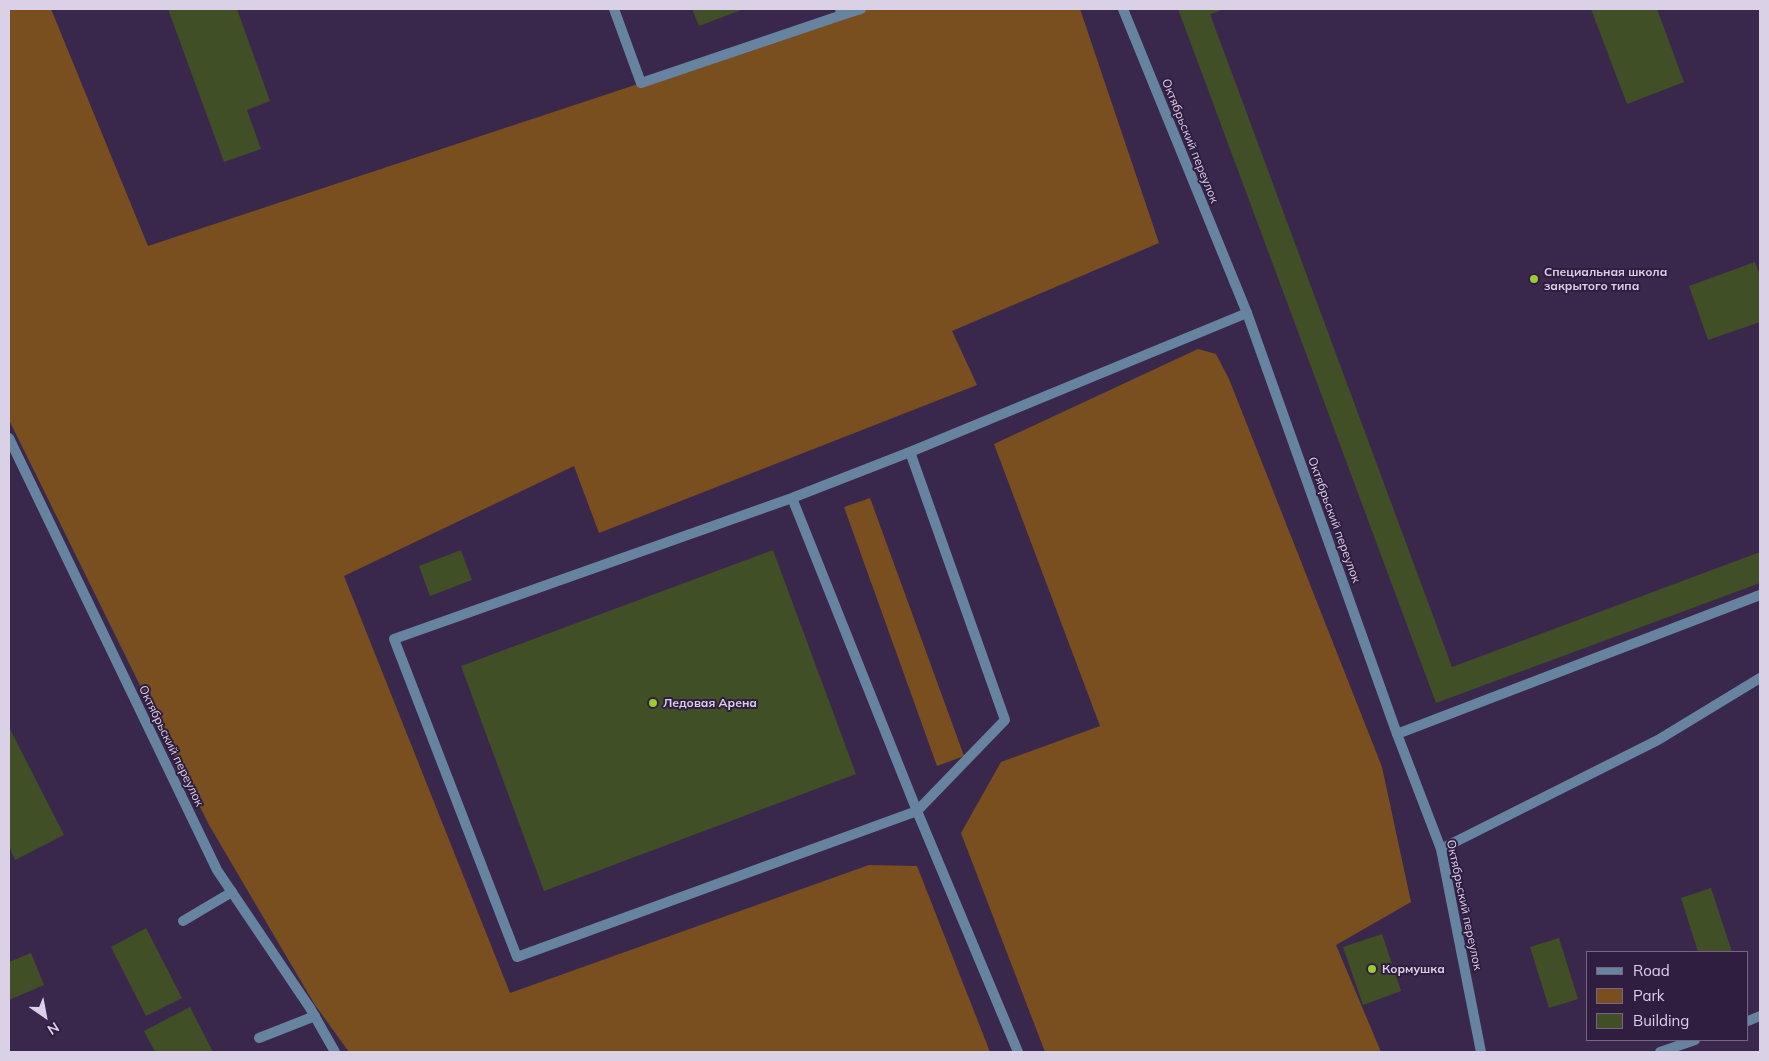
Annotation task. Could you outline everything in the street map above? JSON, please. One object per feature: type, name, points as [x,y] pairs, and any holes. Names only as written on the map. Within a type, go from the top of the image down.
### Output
[{"type":"street","points":[[614,9],[641,84],[841,12],[861,9]]},
{"type":"street","name":"Октябрьский переулок","points":[[1123,9],[1247,313],[1396,734],[1441,849],[1481,1052]]},
{"type":"street","points":[[910,452],[1005,720],[917,811],[517,957],[394,639],[792,498],[910,452],[1247,313]]},
{"type":"street","name":"Октябрьский переулок","points":[[9,438],[217,870],[315,1016],[335,1052]]},
{"type":"street","points":[[792,498],[917,811],[1018,1052]]},
{"type":"street","points":[[1396,734],[1760,595]]},
{"type":"street","points":[[1441,849],[1658,740],[1760,678]]},
{"type":"street","points":[[183,921],[232,892]]},
{"type":"street","points":[[259,1038],[315,1016]]},
{"type":"street","points":[[1660,1052],[1683,1048],[1694,1041]]},
{"type":"green space","points":[[9,9],[51,9],[148,246],[865,9],[1080,9],[1159,243],[952,331],[977,385],[599,533],[574,466],[344,576],[510,993],[869,865],[917,866],[990,1052],[349,1052],[315,1005],[209,825],[9,420]]},
{"type":"green space","points":[[1198,349],[1216,354],[1229,379],[1382,767],[1411,902],[1336,945],[1381,1052],[1045,1052],[961,833],[1001,762],[1100,726],[994,444]]},
{"type":"green space","points":[[870,498],[964,756],[937,766],[844,507]]},
{"type":"building","points":[[168,9],[237,9],[270,101],[247,110],[261,149],[224,162]]},
{"type":"building","points":[[692,9],[744,9],[699,26]]},
{"type":"building","points":[[1178,9],[1225,9],[1210,14],[1452,667],[1760,552],[1760,583],[1436,703]]},
{"type":"building","points":[[1591,9],[1657,9],[1684,82],[1627,104]]},
{"type":"building","points":[[1755,262],[1760,276],[1760,322],[1708,340],[1689,286]]},
{"type":"building","points":[[461,550],[472,580],[430,596],[419,566]]},
{"type":"building","name":"Ледовая Арена","points":[[773,550],[856,774],[544,891],[461,666]]},
{"type":"building","points":[[9,727],[64,835],[15,860],[9,846]]},
{"type":"building","points":[[1711,888],[1732,951],[1698,951],[1681,898]]},
{"type":"building","points":[[146,928],[182,998],[146,1016],[111,947]]},
{"type":"building","name":"Кормушка","points":[[1382,934],[1401,991],[1363,1005],[1343,947]]},
{"type":"building","points":[[1559,938],[1578,999],[1549,1008],[1530,947]]},
{"type":"building","points":[[31,953],[44,985],[9,1000],[9,962]]},
{"type":"building","points":[[190,1007],[213,1052],[155,1052],[144,1031]]},
{"type":"place","name":"Специальная школа закрытого типа","points":[[1534,279]]},
{"type":"place","name":"Ледовая Арена","points":[[653,703]]},
{"type":"place","name":"Кормушка","points":[[1372,969]]}]
